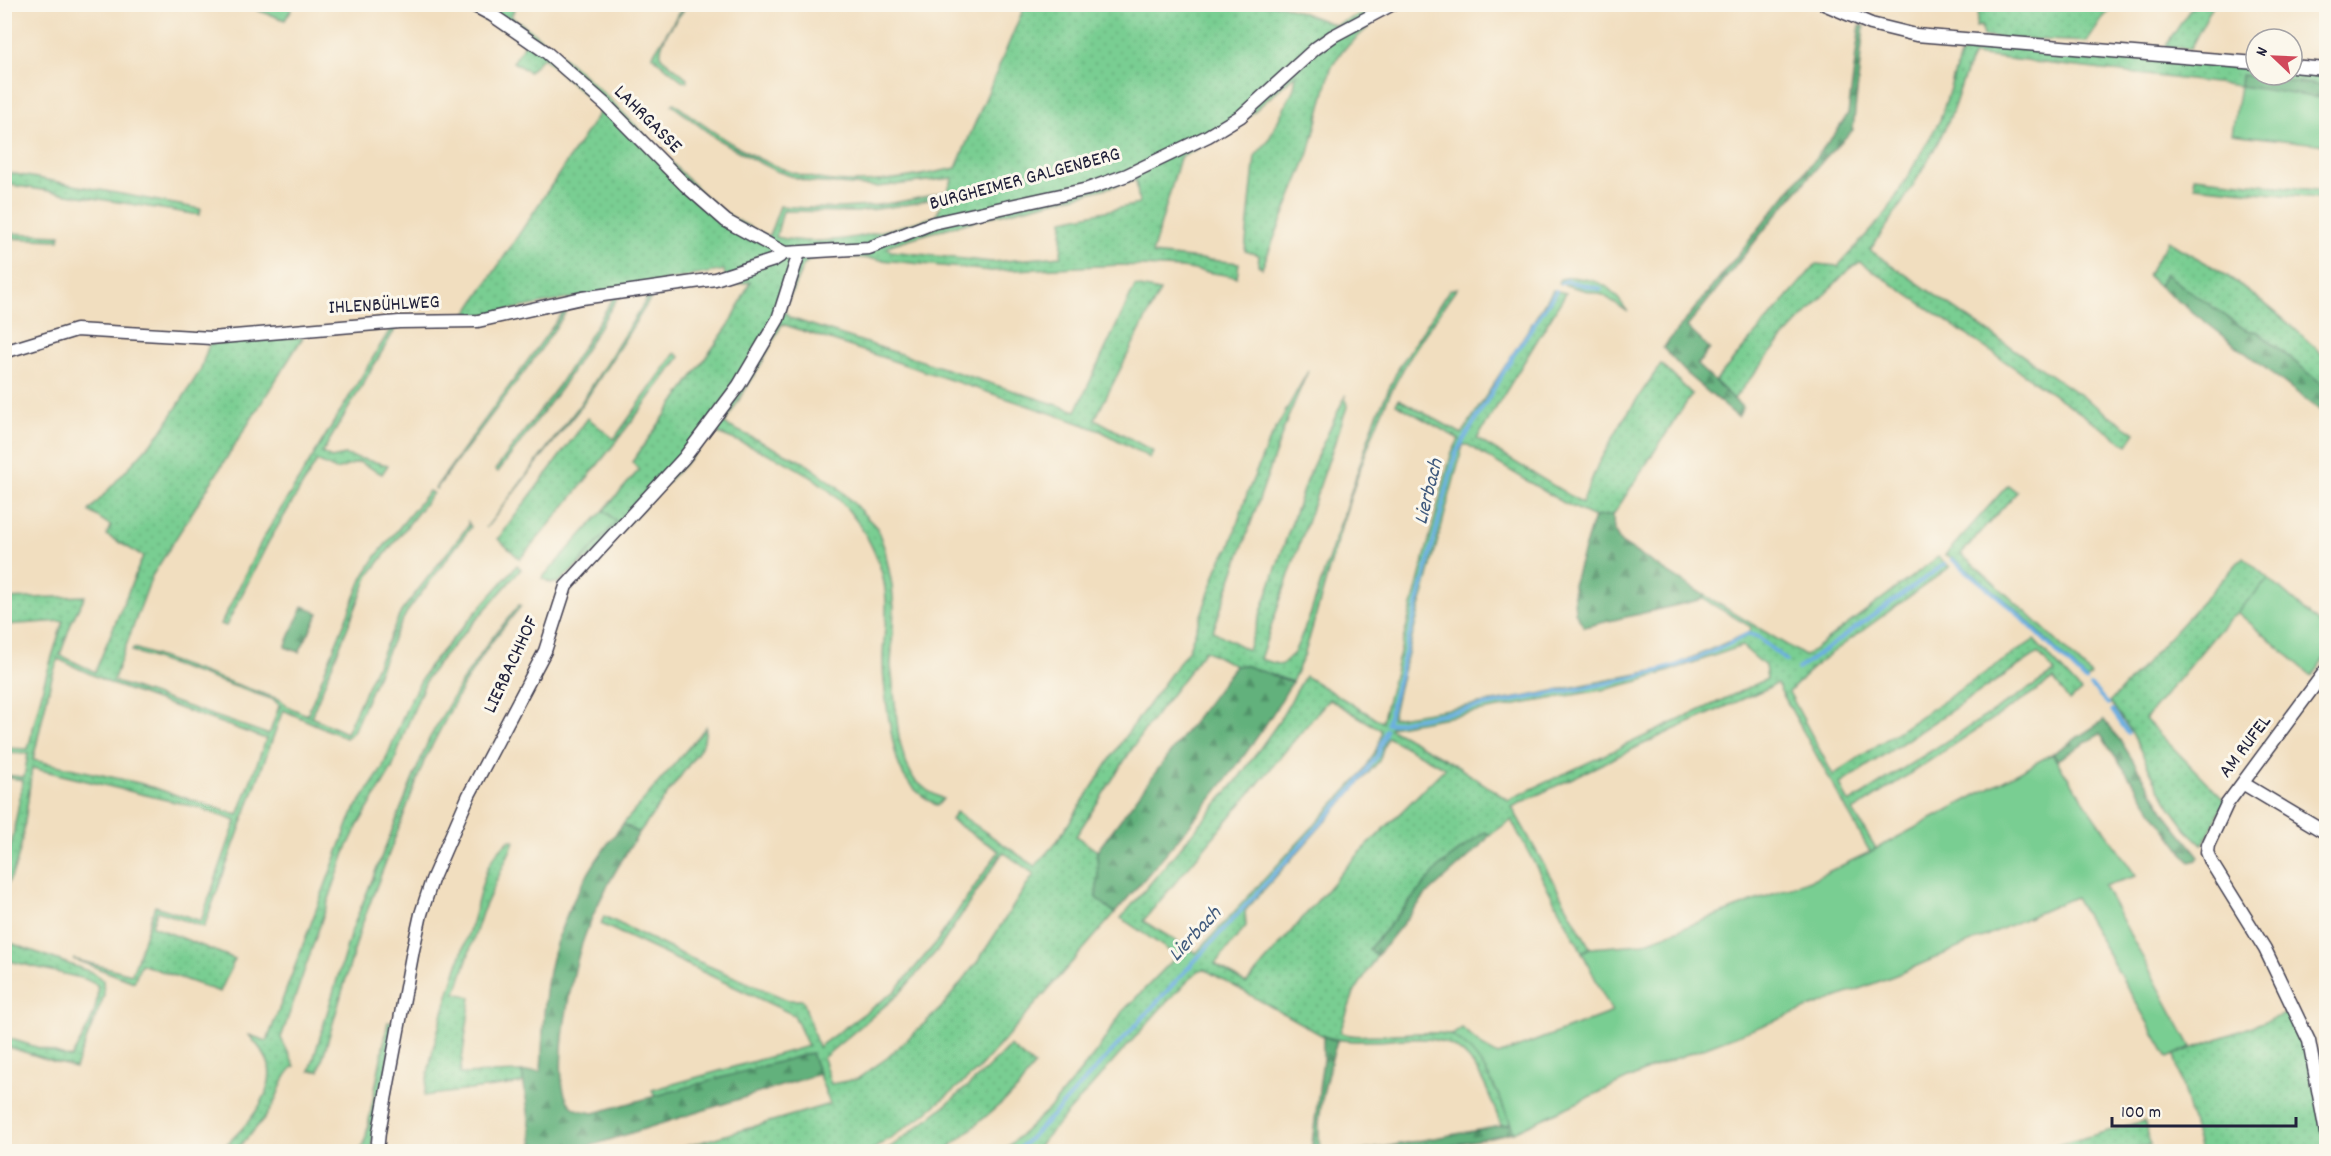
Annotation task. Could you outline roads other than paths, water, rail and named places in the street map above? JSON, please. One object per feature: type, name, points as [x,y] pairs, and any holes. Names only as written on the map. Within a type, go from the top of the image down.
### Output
[{"type":"street","name":"LAHRGASSE","points":[[471,4],[492,15],[546,52],[606,105],[685,185],[726,221],[785,253],[799,253]]},
{"type":"street","name":"BURGHEIMER GALGENBERG","points":[[799,253],[869,248],[933,223],[1088,189],[1128,175],[1208,136],[1240,116],[1316,48],[1333,36],[1393,4]]},
{"type":"street","points":[[1824,4],[1871,24],[1916,35],[2244,62]]},
{"type":"street","points":[[2304,67],[2326,69]]},
{"type":"street","points":[[763,263],[766,244]]},
{"type":"street","name":"IHLENBÜHLWEG","points":[[4,352],[76,330],[211,338],[399,322],[478,321],[582,298],[715,279],[774,260],[785,253]]},
{"type":"street","name":"LIERBACHHOF","points":[[377,1152],[413,950],[428,892],[469,795],[545,651],[566,586],[684,458],[739,385],[778,319],[799,253]]},
{"type":"street","name":"AM RUFEL","points":[[2326,670],[2227,804],[2207,852],[2265,949],[2309,1041],[2326,1133]]},
{"type":"street","points":[[2244,784],[2326,832]]},
{"type":"waterway","name":"Lierbach","points":[[1561,283],[1566,281],[1601,289]]},
{"type":"waterway","name":"Lierbach","points":[[1556,291],[1513,356],[1456,453],[1387,724],[1649,674],[1698,658],[1748,634],[1756,636],[1787,661]]},
{"type":"waterway","points":[[1952,559],[2013,609],[2086,681]]},
{"type":"waterway","points":[[1798,669],[1945,564]]},
{"type":"waterway","points":[[2091,686],[2108,704]]},
{"type":"waterway","points":[[2112,710],[2128,733]]},
{"type":"waterway","name":"Lierbach","points":[[1016,1152],[1058,1110],[1356,785],[1377,756],[1386,730]]}]
